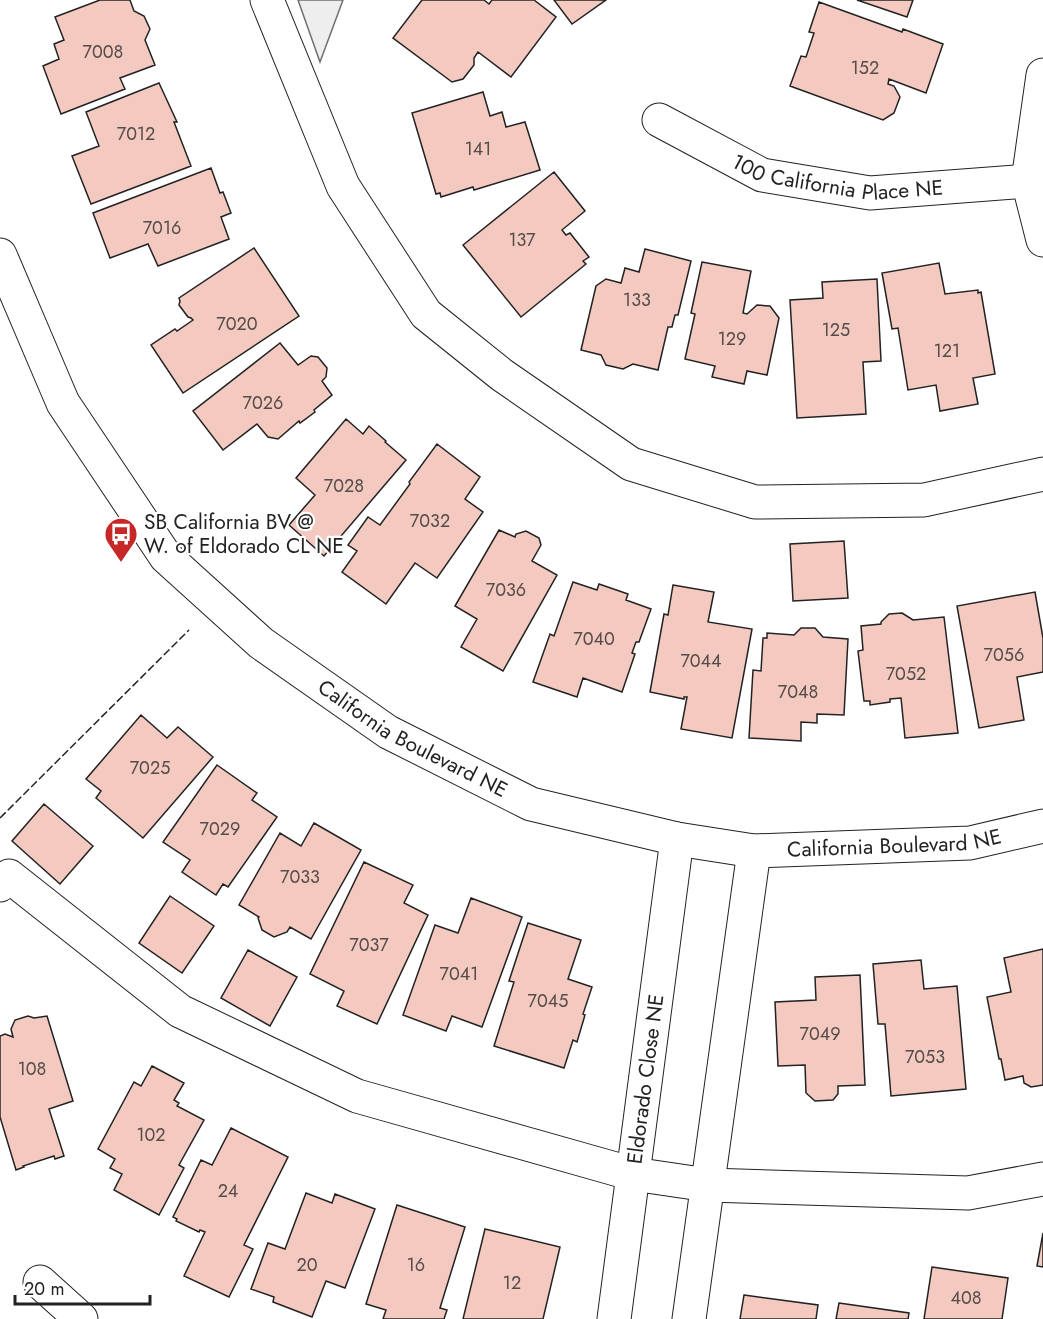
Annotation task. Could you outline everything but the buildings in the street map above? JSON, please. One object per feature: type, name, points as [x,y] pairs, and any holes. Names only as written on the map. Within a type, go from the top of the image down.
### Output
[{"type":"street","points":[[267,0],[343,186],[426,314],[502,375],[631,464],[755,502],[924,500],[1043,474]]},
{"type":"street","points":[[1043,75],[1028,181],[1043,240]]},
{"type":"street","name":"100 California Place NE","points":[[659,120],[762,175],[870,194],[1028,181]]},
{"type":"street","name":"California Boulevard NE","points":[[0,255],[63,403],[166,557],[261,643],[388,732],[531,804],[677,839],[754,851],[970,843],[1043,826]]},
{"type":"street","name":"Eldorado Close NE","points":[[614,1319],[677,839]]},
{"type":"street","points":[[689,1319],[754,851]]},
{"type":"street","points":[[0,885],[9,876],[180,1011],[357,1096],[633,1174],[708,1185],[968,1192],[1043,1179]]},
{"type":"street","points":[[40,1282],[81,1319]]},
{"type":"shaded area","points":[[298,0],[343,0],[320,62]]},
{"type":"fence","points":[[0,818],[189,630]]},
{"type":"place","name":"SB California BV @ W. of Eldorado CL NE","points":[[121,563]]}]
